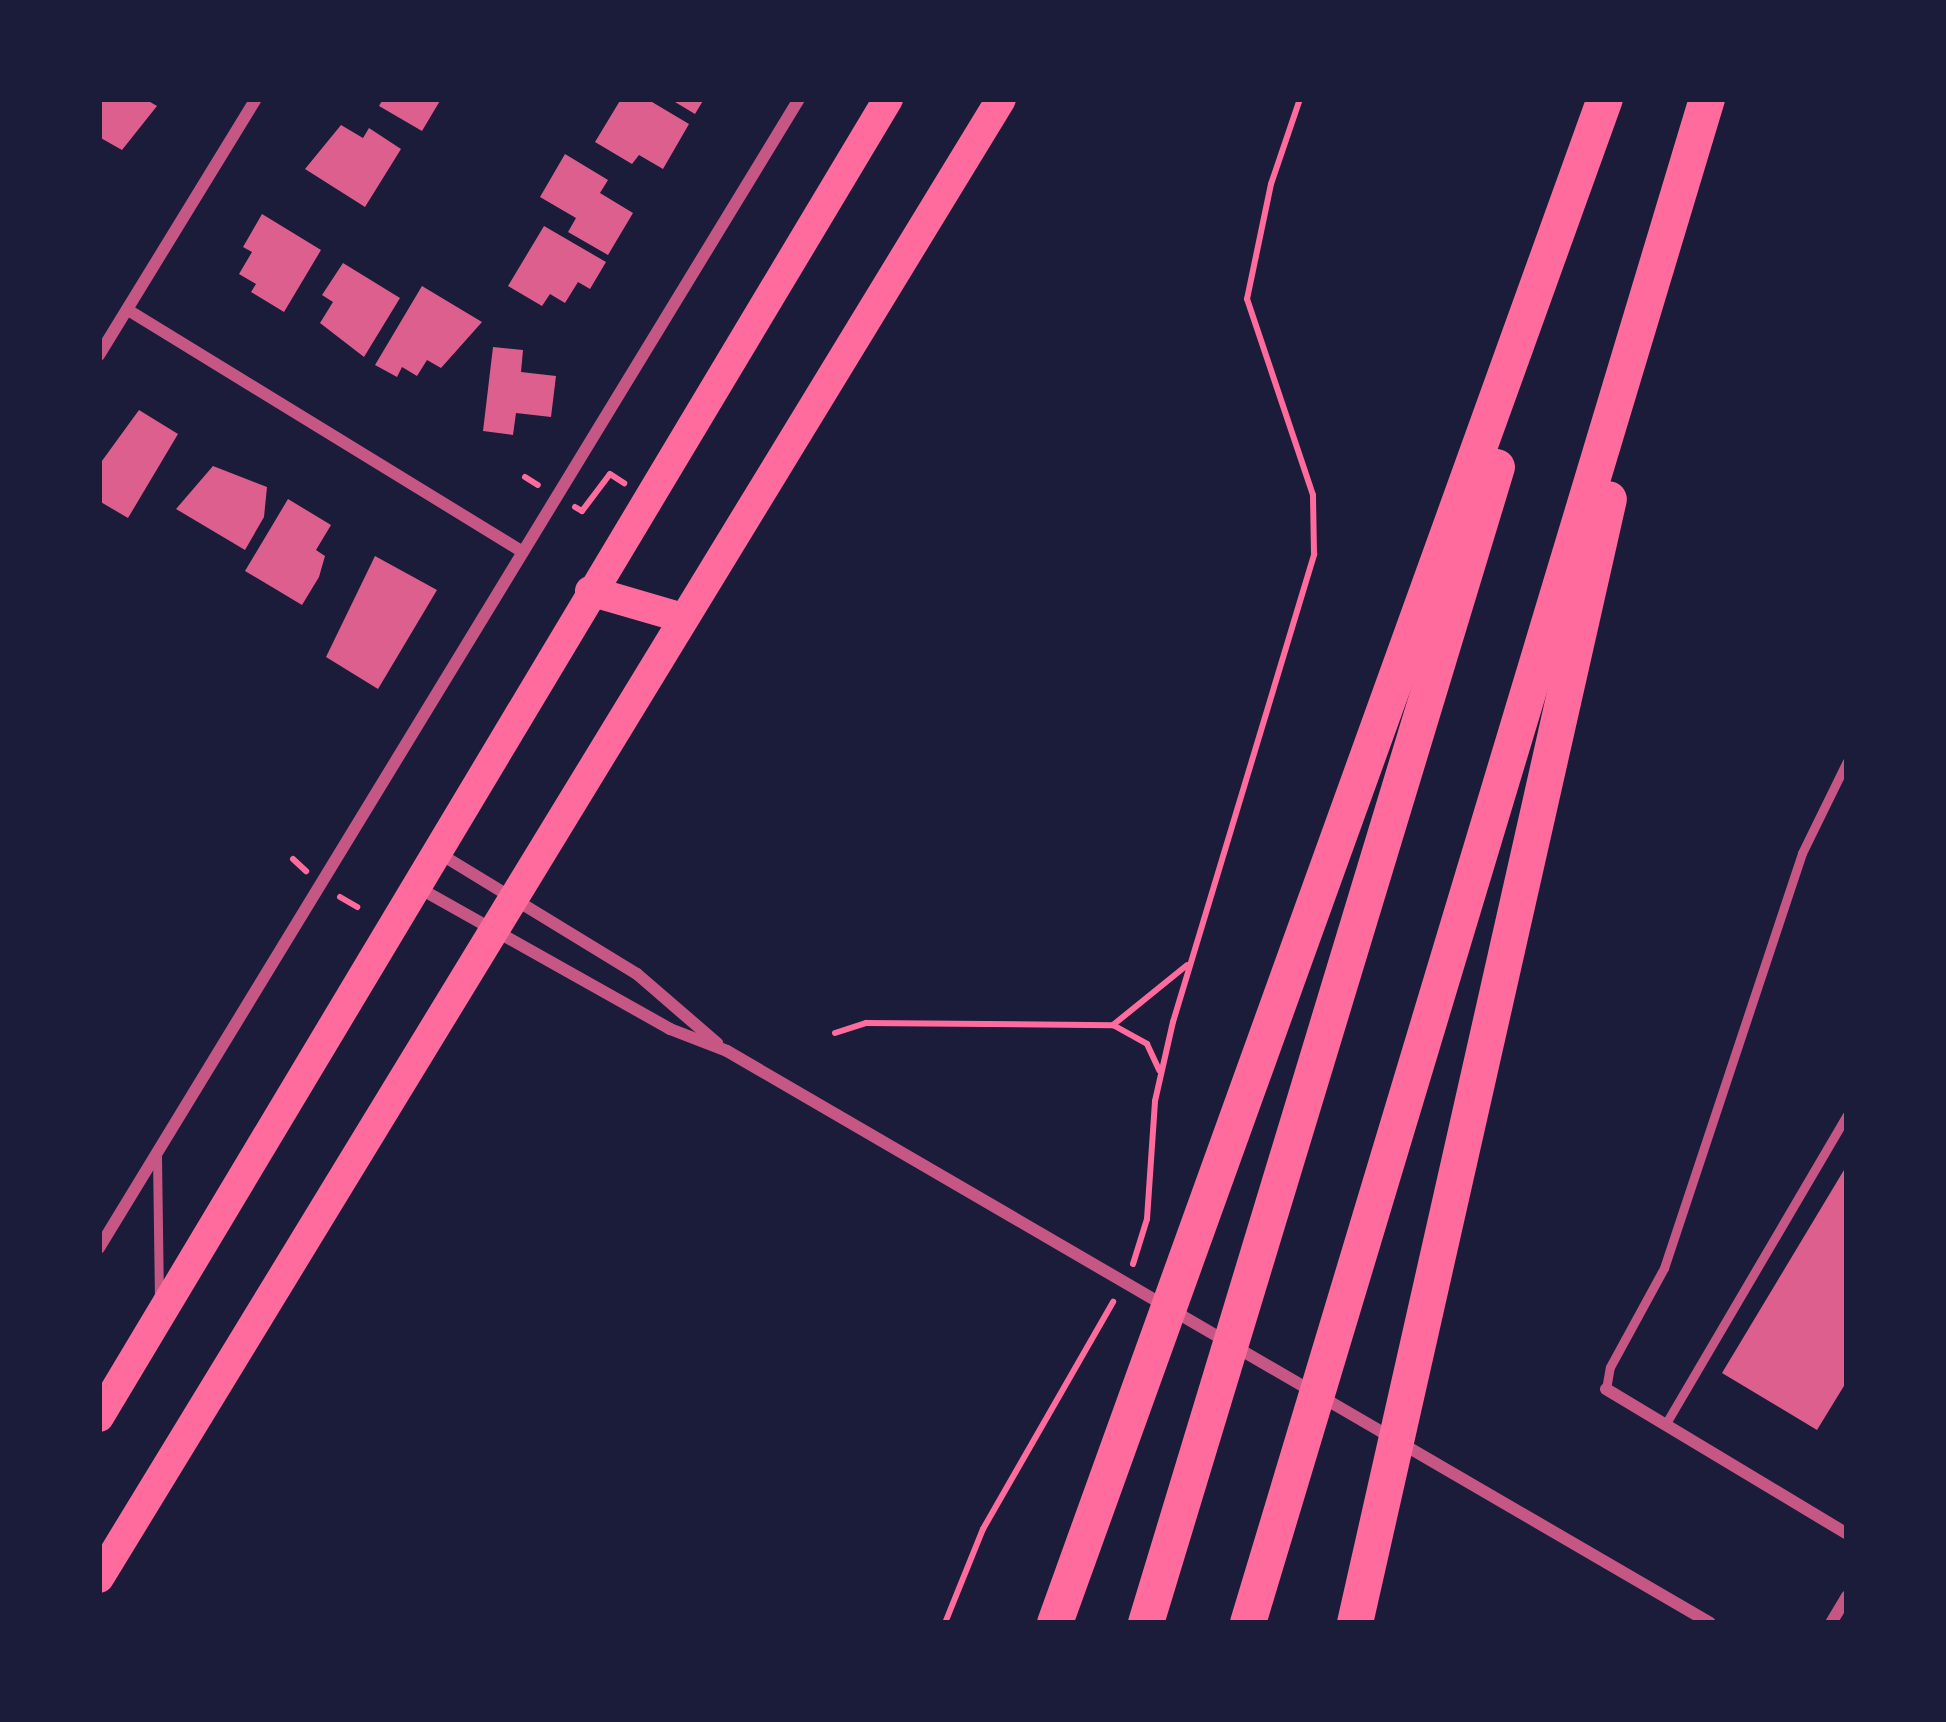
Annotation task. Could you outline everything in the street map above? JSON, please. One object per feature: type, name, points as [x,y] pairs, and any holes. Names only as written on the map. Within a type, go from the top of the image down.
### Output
[{"type":"highway","points":[[1054,1623],[1607,99]]},
{"type":"highway","points":[[1147,1623],[1607,99]]},
{"type":"highway","points":[[1248,1623],[1707,99]]},
{"type":"highway","points":[[1355,1623],[1682,180]]},
{"type":"main road","points":[[99,1417],[434,850],[888,99]]},
{"type":"main road","points":[[99,1578],[1001,99]]},
{"type":"main road","points":[[590,591],[683,618]]},
{"type":"street","points":[[99,356],[256,99]]},
{"type":"street","points":[[99,1248],[799,99]]},
{"type":"street","points":[[128,310],[523,552]]},
{"type":"street","points":[[434,850],[515,894],[637,974],[727,1051]]},
{"type":"street","points":[[416,886],[670,1029],[727,1051],[1710,1623]]},
{"type":"street","points":[[1606,1389],[1847,1534]]},
{"type":"street","points":[[1831,1623],[1847,1596]]},
{"type":"lane","points":[[1606,1389],[1610,1367],[1664,1268],[1802,853],[1847,761]]},
{"type":"lane","points":[[1665,1425],[1847,1115]]},
{"type":"lane","points":[[157,1154],[160,1320]]},
{"type":"path","points":[[1128,1273],[1148,1220],[1161,1075],[1313,554],[1312,495],[1247,299],[1271,184],[1300,99]]},
{"type":"path","points":[[1113,1024],[1190,963]]},
{"type":"path","points":[[835,1033],[866,1022],[1113,1024],[1148,1044],[1161,1075]]},
{"type":"path","points":[[945,1623],[982,1529],[1117,1293]]},
{"type":"building","points":[[99,99],[145,99],[157,106],[122,150],[99,137]]},
{"type":"building","points":[[383,99],[441,99],[422,131],[379,106]]},
{"type":"building","points":[[621,99],[647,99],[689,124],[663,169],[639,155],[632,164],[595,142]]},
{"type":"building","points":[[670,99],[704,99],[695,114]]},
{"type":"building","points":[[341,125],[363,138],[369,128],[401,149],[365,207],[305,169]]},
{"type":"building","points":[[565,154],[608,180],[600,193],[633,213],[608,255],[568,232],[576,218],[540,197]]},
{"type":"building","points":[[262,214],[321,250],[284,312],[251,292],[256,284],[239,274],[252,252],[243,247]]},
{"type":"building","points":[[544,226],[606,262],[590,289],[578,282],[565,303],[550,294],[542,306],[508,286]]},
{"type":"building","points":[[343,263],[400,298],[364,357],[320,323],[333,302],[322,295]]},
{"type":"building","points":[[422,286],[482,322],[441,368],[427,360],[417,376],[402,367],[397,377],[375,365]]},
{"type":"building","points":[[493,347],[523,350],[521,372],[556,376],[551,417],[516,413],[513,435],[483,431]]},
{"type":"building","points":[[139,410],[178,434],[128,518],[99,501],[99,465]]},
{"type":"building","points":[[213,466],[267,487],[264,517],[245,550],[176,509]]},
{"type":"building","points":[[288,499],[331,525],[316,550],[325,556],[319,577],[302,605],[245,571]]},
{"type":"building","points":[[375,556],[437,590],[378,689],[326,657]]},
{"type":"building","points":[[1847,1165],[1847,1381],[1817,1430],[1722,1373]]}]
